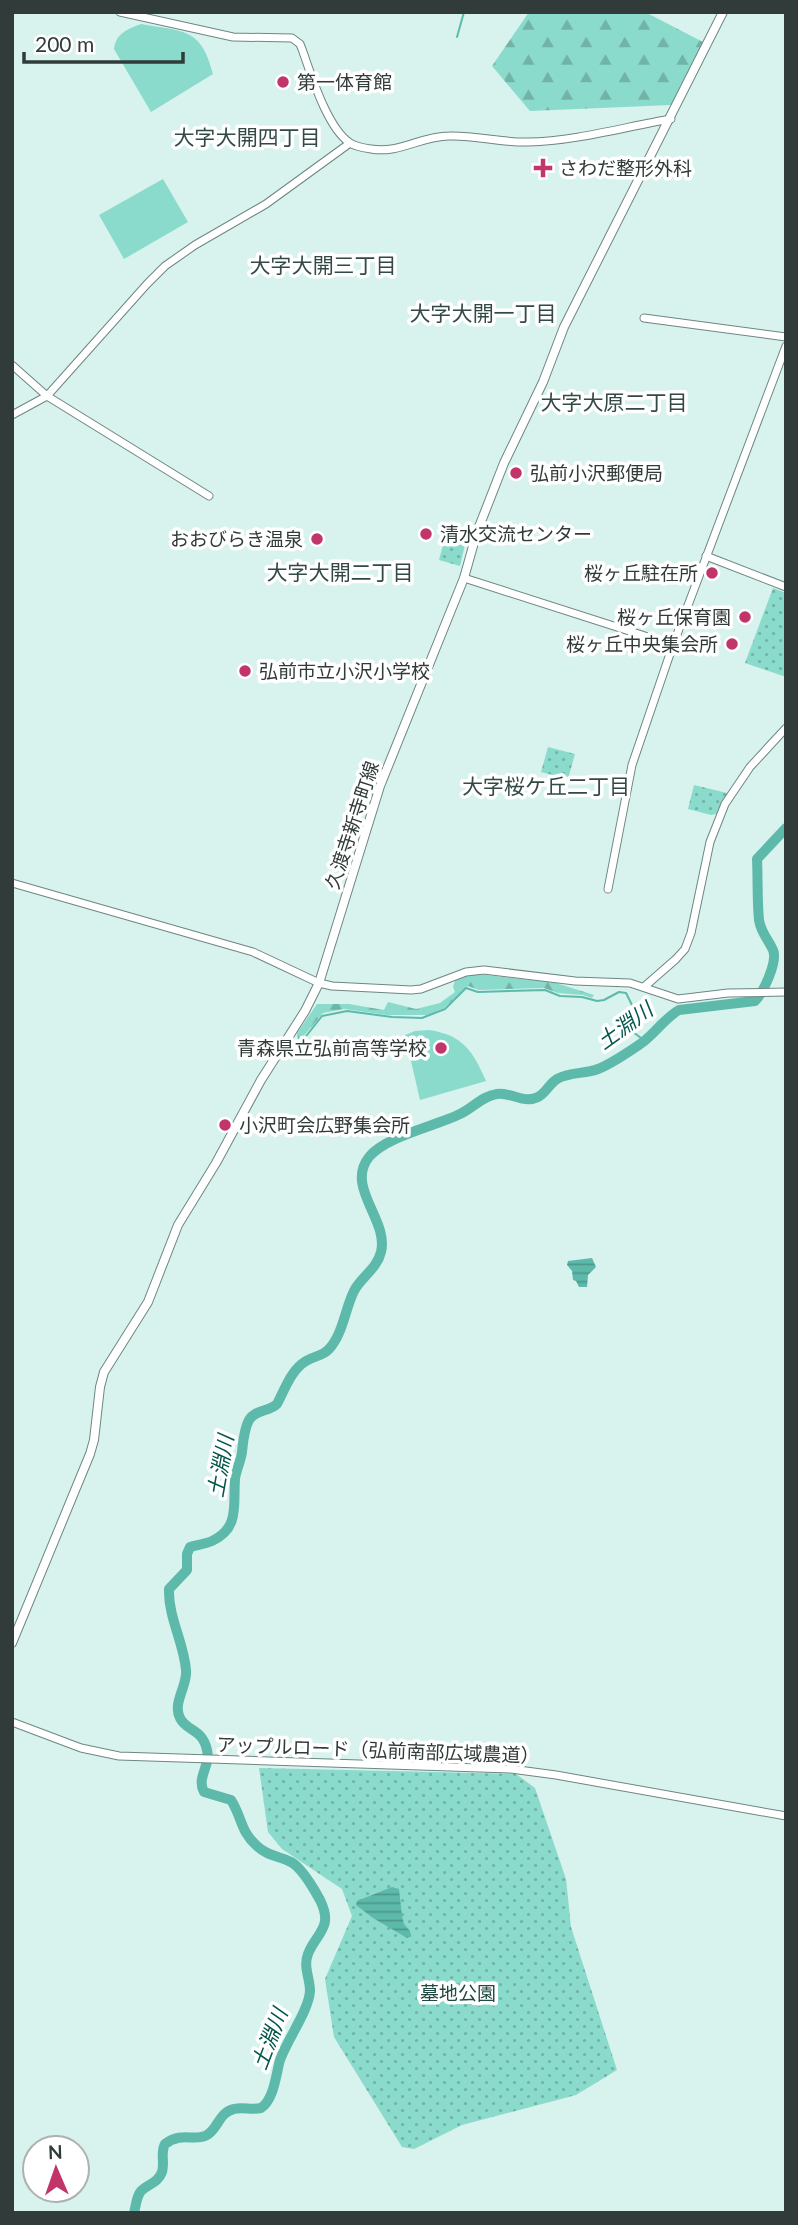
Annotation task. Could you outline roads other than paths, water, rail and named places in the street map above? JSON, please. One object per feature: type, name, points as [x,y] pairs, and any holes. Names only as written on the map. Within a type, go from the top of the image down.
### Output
[{"type":"main road","name":"久渡寺新寺町線","points":[[12,1643],[94,1440],[104,1372],[148,1302],[177,1224],[216,1163],[266,1071],[305,1011],[319,983],[380,786],[464,578],[477,532],[519,428],[542,383],[564,327],[723,12]]},
{"type":"street","points":[[120,12],[233,37],[292,38],[300,44],[326,109],[349,143],[380,150],[394,150],[429,138],[447,136],[529,142],[671,119]]},
{"type":"street","points":[[12,415],[47,396],[165,266],[195,245],[266,204],[349,143]]},
{"type":"street","points":[[644,318],[786,337]]},
{"type":"street","points":[[608,890],[632,765],[673,645],[786,345]]},
{"type":"street","points":[[12,365],[47,396],[209,496]]},
{"type":"street","points":[[706,556],[786,586]]},
{"type":"street","points":[[464,578],[673,645]]},
{"type":"street","points":[[644,987],[685,949],[691,933],[710,842],[725,804],[750,767],[786,728]]},
{"type":"street","points":[[12,883],[253,952],[319,983],[332,986],[421,989],[466,972],[484,970],[575,981],[630,983],[678,999],[728,993],[786,992]]},
{"type":"street","name":"アップルロード（弘前南部広域農道）","points":[[12,1722],[81,1748],[119,1756],[511,1769],[786,1816]]},
{"type":"waterway","points":[[457,37],[464,12]]},
{"type":"waterway","name":"土淵川","points":[[134,2213],[139,2193],[158,2179],[162,2172],[165,2144],[177,2138],[202,2137],[214,2129],[229,2111],[237,2108],[261,2108],[265,2104],[272,2093],[280,2060],[309,1999],[307,1959],[322,1930],[324,1909],[311,1885],[295,1865],[265,1852],[251,1840],[231,1800],[204,1792],[202,1781],[208,1756],[205,1743],[186,1726],[178,1712],[186,1670],[171,1610],[169,1589],[187,1570],[190,1547],[221,1536],[231,1523],[236,1476],[249,1420],[255,1414],[277,1404],[296,1369],[309,1359],[324,1353],[334,1343],[354,1291],[379,1258],[382,1240],[364,1192],[363,1168],[369,1157],[387,1143],[460,1114],[487,1097],[502,1094],[533,1099],[562,1077],[604,1066],[643,1042],[679,1010],[755,1001],[769,977],[774,955],[759,920],[757,859],[786,828]]},
{"type":"waterway","points":[[298,1041],[303,1040],[322,1016],[347,1011],[422,1018],[445,1009],[466,988],[478,992],[545,990],[560,996],[597,1001],[619,992],[626,993],[634,1009],[633,1032],[645,1041]]},
{"type":"place","name":"第一体育館","points":[[283,82]]},
{"type":"place","name":"さわだ整形外科","points":[[543,168]]},
{"type":"place","name":"弘前小沢郵便局","points":[[516,473]]},
{"type":"place","name":"清水交流センター","points":[[426,534]]},
{"type":"place","name":"おおびらき温泉","points":[[317,539]]},
{"type":"place","name":"桜ヶ丘駐在所","points":[[712,573]]},
{"type":"place","name":"桜ヶ丘保育園","points":[[745,617]]},
{"type":"place","name":"桜ヶ丘中央集会所","points":[[732,644]]},
{"type":"place","name":"弘前市立小沢小学校","points":[[245,671]]},
{"type":"place","name":"青森県立弘前高等学校","points":[[441,1048]]},
{"type":"place","name":"小沢町会広野集会所","points":[[225,1125]]},
{"type":"district","name":"大字大開四丁目","points":[[247,138]]},
{"type":"district","name":"大字大開三丁目","points":[[323,266]]},
{"type":"district","name":"大字大開一丁目","points":[[483,314]]},
{"type":"district","name":"大字大原二丁目","points":[[614,403]]},
{"type":"district","name":"大字大開二丁目","points":[[340,573]]},
{"type":"district","name":"大字桜ケ丘二丁目","points":[[546,787]]},
{"type":"park label","name":"墓地公園","points":[[458,1993]]}]
